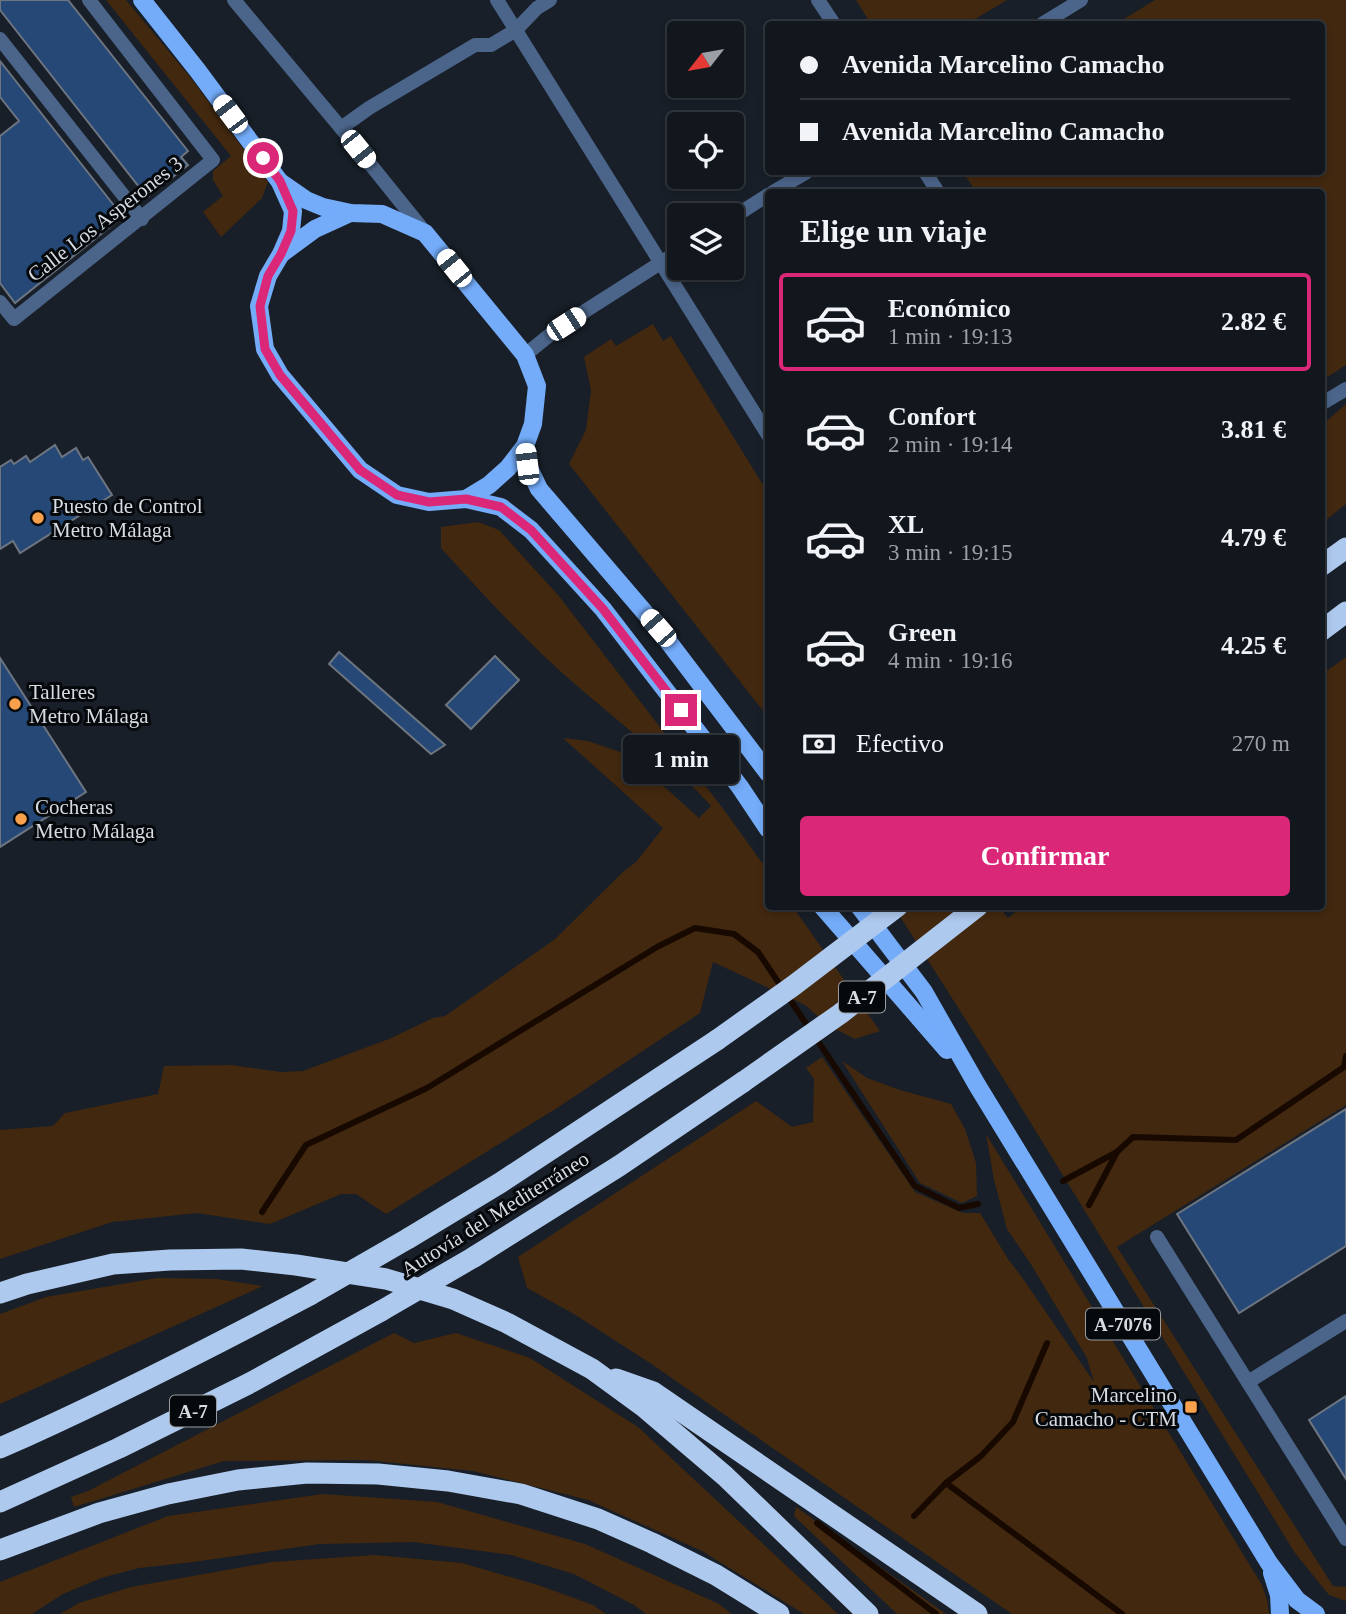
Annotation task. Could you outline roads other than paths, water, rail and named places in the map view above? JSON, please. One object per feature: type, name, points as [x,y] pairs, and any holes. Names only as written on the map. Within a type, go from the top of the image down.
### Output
[{"type":"highway","points":[[1325,563],[1346,548]]},
{"type":"highway","points":[[1325,628],[1346,612]]},
{"type":"highway","points":[[1325,639],[1346,626]]},
{"type":"highway","name":"Autovía del Mediterráneo","points":[[0,1448],[221,1342],[409,1238],[500,1183],[717,1040],[893,910]]},
{"type":"highway","name":"Autovía del Mediterráneo","points":[[0,1502],[119,1448],[248,1384],[474,1257],[619,1166],[743,1082],[840,1014],[973,910]]},
{"type":"highway","points":[[0,1293],[113,1264],[241,1259],[386,1279],[453,1299],[507,1323],[592,1369],[644,1407],[725,1476],[868,1614]]},
{"type":"highway","points":[[592,1369],[653,1392],[977,1614]]},
{"type":"highway","points":[[0,1550],[99,1513],[168,1494],[238,1480],[307,1473],[378,1474],[448,1481],[521,1494],[598,1519],[716,1575],[779,1614]]},
{"type":"main road","points":[[142,0],[280,181],[293,211],[291,231],[268,276],[260,306],[265,349],[280,375],[360,470],[397,495],[429,502],[466,499],[501,507],[531,530],[603,609],[740,787],[765,824]]},
{"type":"main road","points":[[280,181],[306,200],[323,207],[351,213],[382,214],[425,233],[526,355],[537,386],[533,424],[525,446],[508,468],[489,485],[466,499]]},
{"type":"main road","points":[[281,254],[315,229],[351,213]]},
{"type":"main road","points":[[525,446],[527,464],[539,489],[658,628],[765,767]]},
{"type":"main road","name":"A-7076","points":[[825,910],[976,1085]]},
{"type":"main road","name":"A-7076","points":[[862,910],[924,992],[976,1085],[1269,1563],[1297,1600],[1316,1614]]},
{"type":"main road","name":"A-7076","points":[[1269,1563],[1279,1595],[1280,1614]]},
{"type":"street","name":"Calle Los Asperones 3","points":[[0,302],[14,319],[214,160],[89,0]]},
{"type":"street","points":[[234,0],[425,233]]},
{"type":"street","points":[[497,0],[765,430]]},
{"type":"street","points":[[341,128],[369,108],[475,45],[491,45],[516,30],[537,8],[550,0]]},
{"type":"street","points":[[818,0],[832,21]]},
{"type":"street","points":[[1047,21],[1081,0]]},
{"type":"street","points":[[0,39],[142,219]]},
{"type":"street","points":[[778,189],[802,175]]},
{"type":"street","points":[[744,210],[765,197]]},
{"type":"street","points":[[526,355],[557,329],[667,258]]},
{"type":"street","points":[[1325,402],[1346,389]]},
{"type":"street","points":[[1157,1237],[1346,1539]]},
{"type":"street","points":[[1248,1382],[1346,1321]]},
{"type":"waterway","points":[[262,1212],[306,1145],[427,1088],[657,947],[695,928],[734,934],[758,952],[915,1186],[959,1208],[978,1204]]},
{"type":"waterway","points":[[1089,1205],[1117,1152],[1133,1137],[1236,1140],[1344,1067],[1346,1056]]},
{"type":"waterway","points":[[1063,1181],[1117,1152]]},
{"type":"waterway","points":[[914,1516],[946,1483],[981,1456],[1013,1422],[1047,1343]]},
{"type":"waterway","points":[[946,1483],[1122,1614]]},
{"type":"waterway","points":[[817,1523],[936,1614]]},
{"type":"place","name":"Puesto de Control Metro Málaga","points":[[38,518]]},
{"type":"place","name":"Talleres Metro Málaga","points":[[15,704]]},
{"type":"place","name":"Cocheras Metro Málaga","points":[[21,819]]},
{"type":"place","name":"Marcelino Camacho - CTM","points":[[1191,1407]]}]
